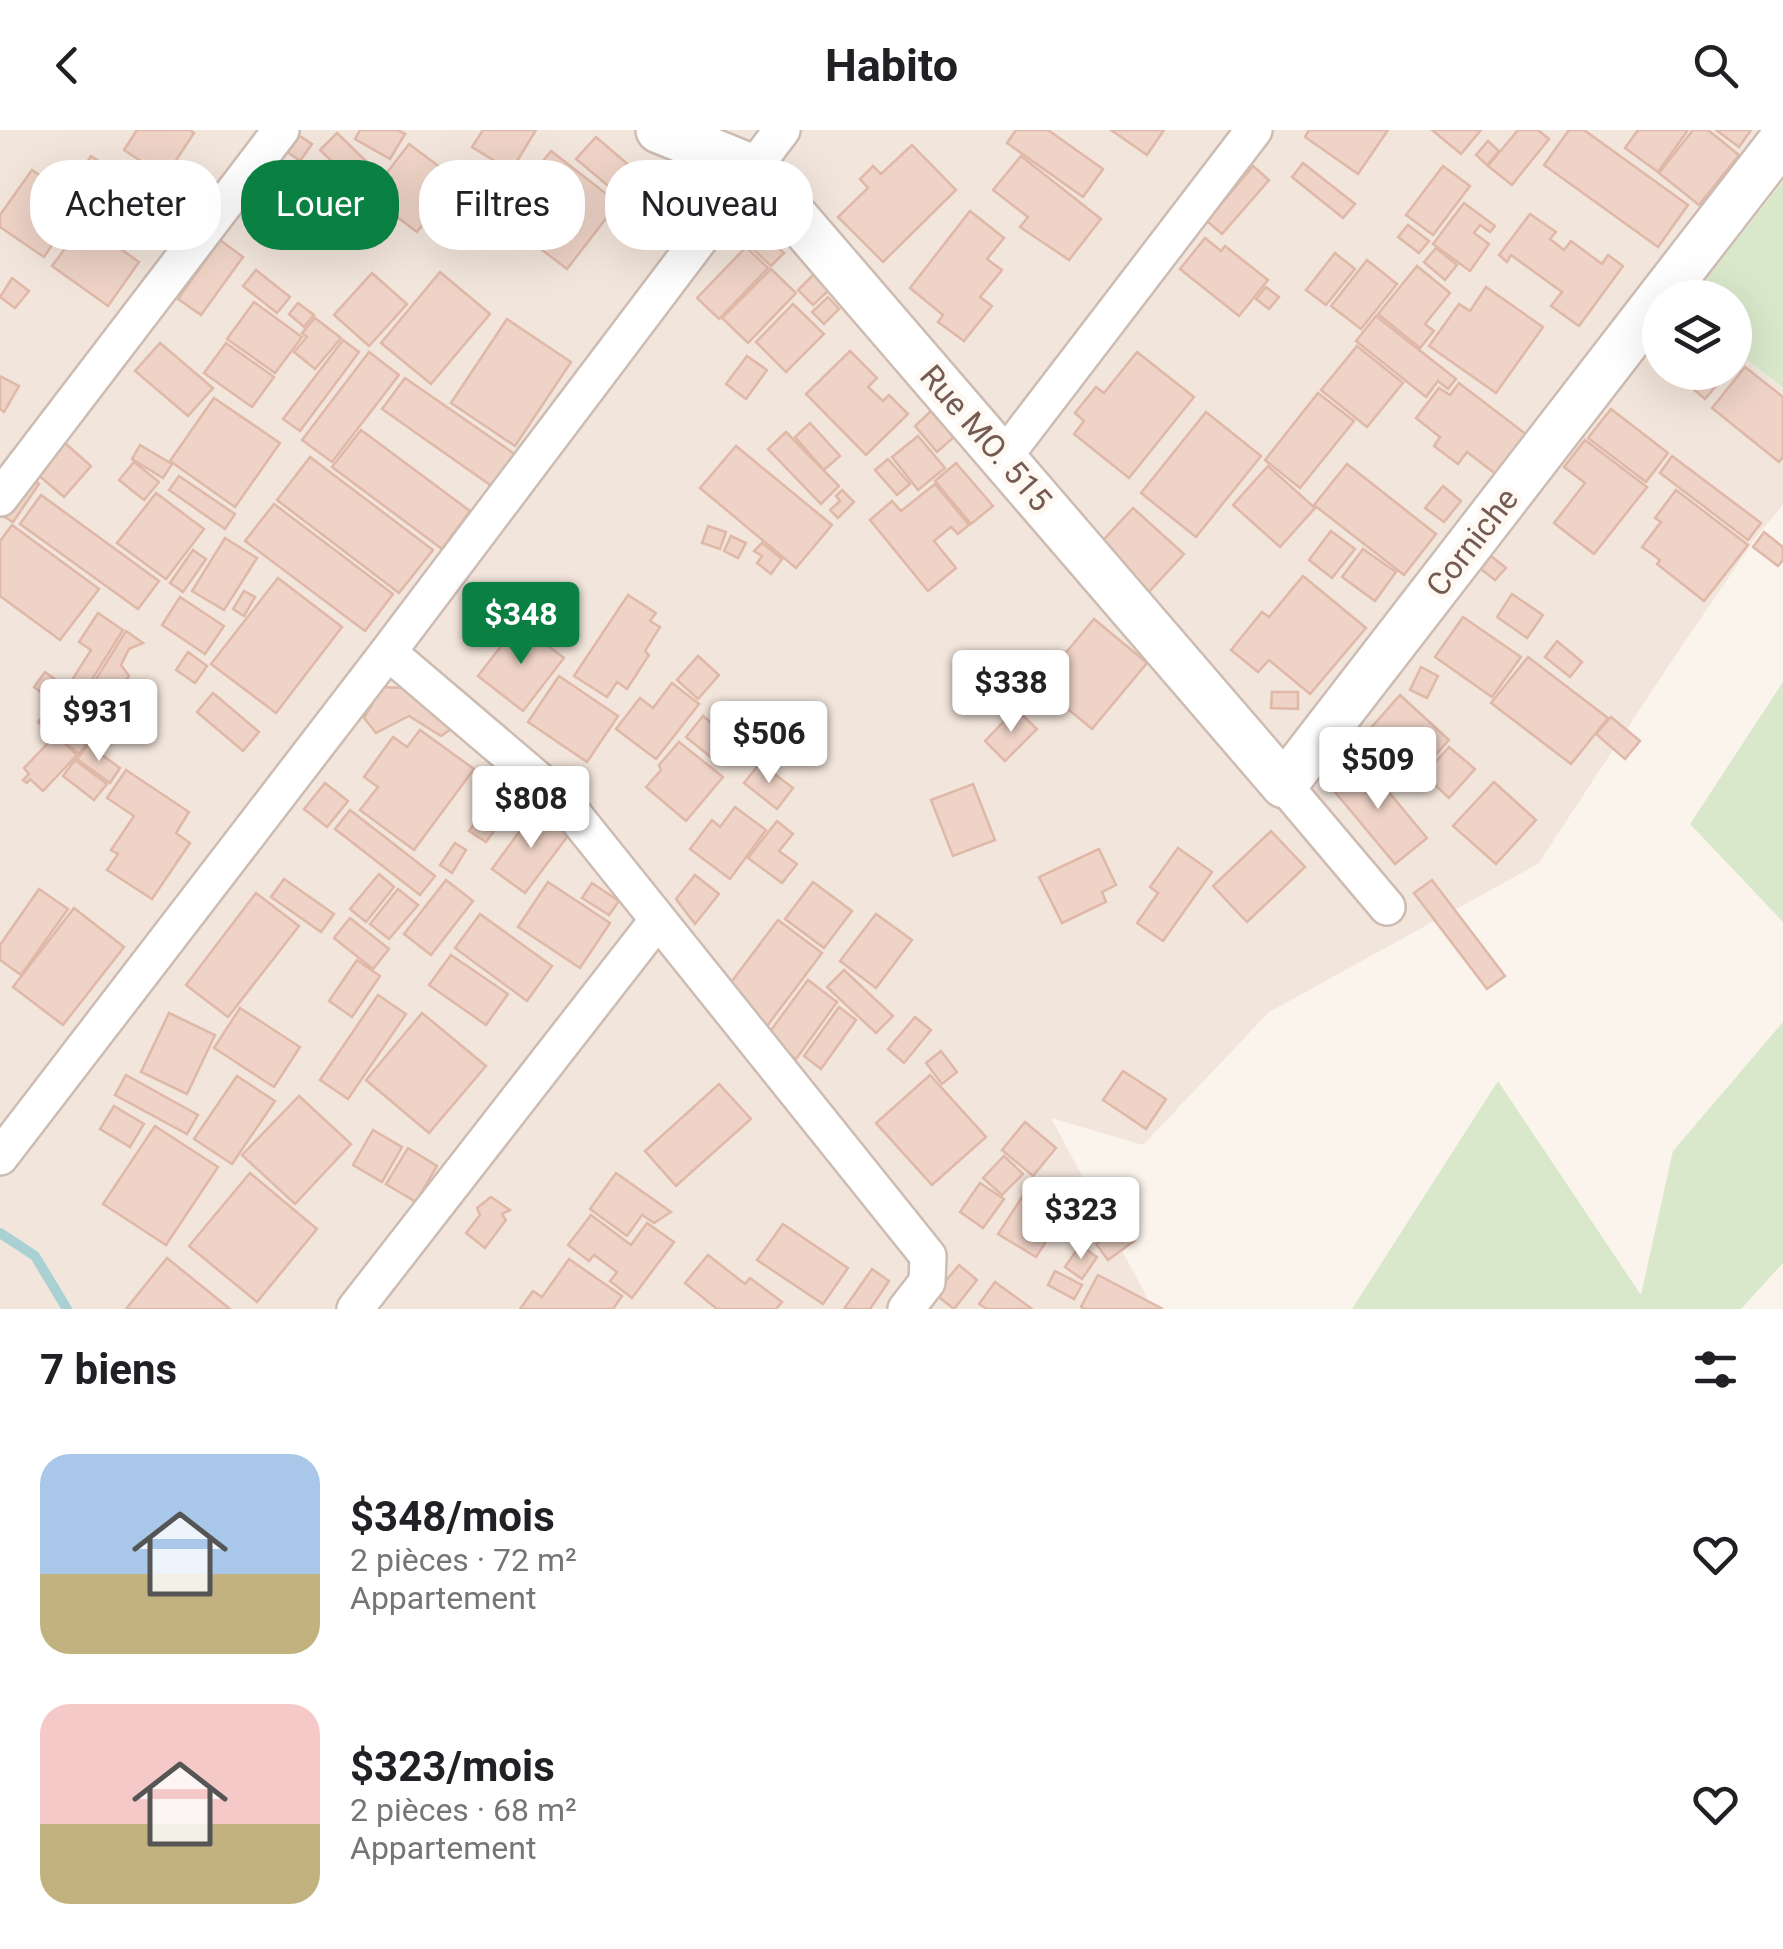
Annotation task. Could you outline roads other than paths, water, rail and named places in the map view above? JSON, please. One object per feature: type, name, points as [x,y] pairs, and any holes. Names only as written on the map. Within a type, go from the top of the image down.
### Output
[{"type":"street","points":[[0,498],[281,130]]},
{"type":"street","name":"Rue MO. 515","points":[[659,130],[733,160]]},
{"type":"street","points":[[759,160],[782,130]]},
{"type":"street","points":[[1003,458],[1254,130]]},
{"type":"street","name":"Corniche","points":[[1674,280],[1783,139]]},
{"type":"street","name":"Rue MO. 515","points":[[813,238],[1284,785]]},
{"type":"street","points":[[1,1156],[691,250]]},
{"type":"street","name":"Corniche","points":[[1284,785],[1642,321]]},
{"type":"street","points":[[388,652],[563,801],[928,1256],[927,1282],[906,1309]]},
{"type":"street","points":[[1284,785],[1388,907]]},
{"type":"street","points":[[356,1309],[656,921]]},
{"type":"waterway","points":[[0,1233],[35,1256],[67,1309]]}]
